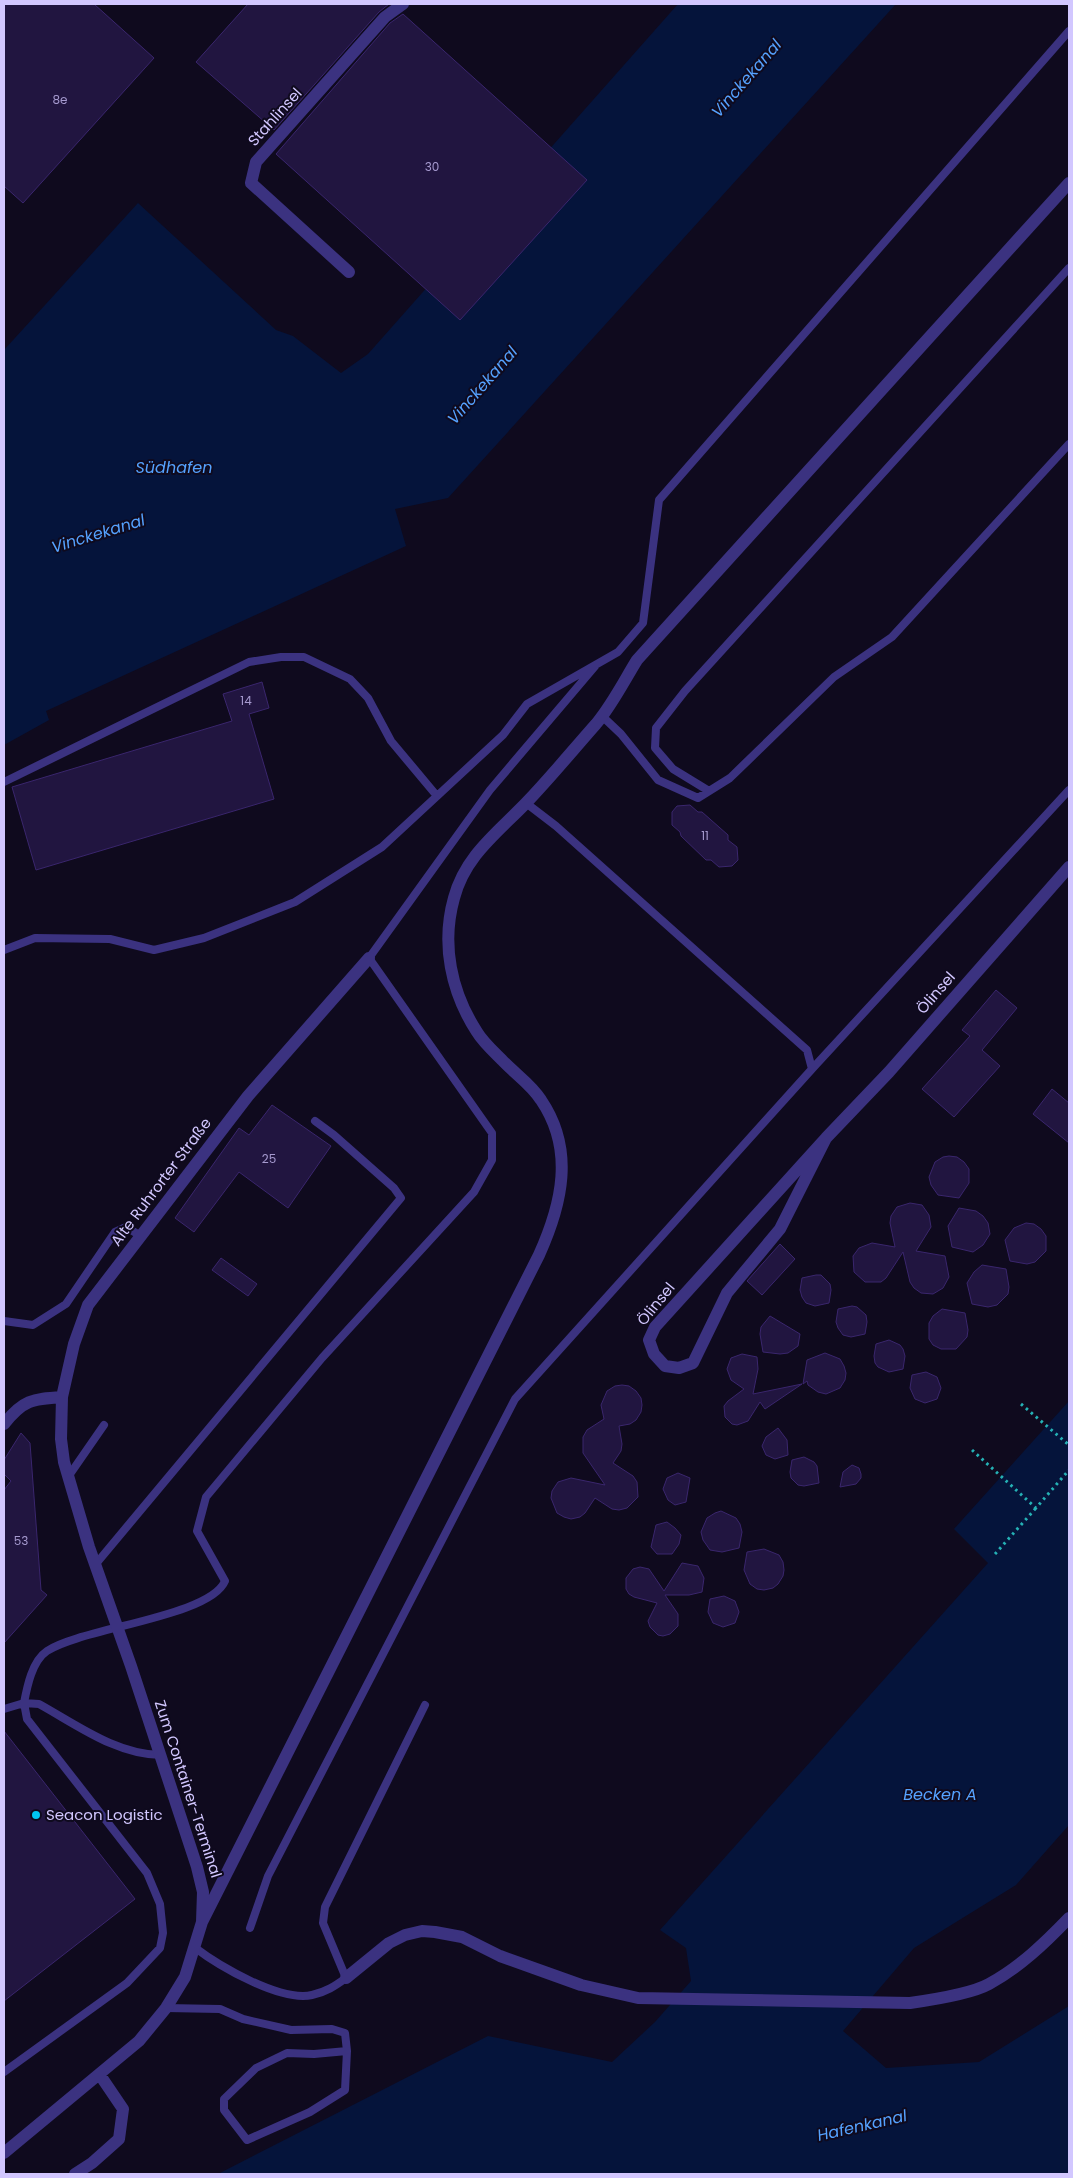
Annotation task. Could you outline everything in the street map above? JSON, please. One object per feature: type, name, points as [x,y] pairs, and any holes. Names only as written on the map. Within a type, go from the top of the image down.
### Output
[{"type":"street","name":"Stahlinsel","points":[[349,272],[251,183],[256,162],[384,18],[404,4]]},
{"type":"street","points":[[202,1922],[539,1255],[558,1207],[561,1154],[554,1127],[534,1090],[507,1066],[477,1032],[459,997],[449,955],[448,926],[454,897],[469,863],[481,846],[526,803],[602,716],[636,660],[1069,183]]},
{"type":"street","name":"Ölinsel","points":[[826,1138],[780,1230],[727,1293],[693,1363],[679,1368],[665,1366],[654,1354],[649,1340],[655,1327],[826,1138],[889,1072],[1069,867]]},
{"type":"street","name":"Alte Ruhrorter Straße","points":[[62,1397],[74,1344],[88,1305],[248,1096],[369,958]]},
{"type":"street","points":[[4,1424],[17,1408],[36,1398],[62,1397]]},
{"type":"street","name":"Zum Container-Terminal","points":[[4,2153],[139,2042],[166,2008],[186,1977],[202,1922],[203,1892],[197,1867],[161,1755],[95,1565],[64,1462],[61,1439],[62,1397]]},
{"type":"street","points":[[346,1978],[389,1943],[405,1934],[422,1931],[462,1937],[500,1956],[580,1985],[638,1998],[910,2003],[942,1998],[988,1985],[1038,1950],[1069,1918]]},
{"type":"street","points":[[75,2174],[92,2163],[119,2138],[123,2109],[100,2075]]},
{"type":"lane","points":[[4,950],[35,938],[110,939],[154,950],[204,938],[295,902],[382,847],[503,735],[527,704],[618,652],[643,623],[659,500],[1069,31]]},
{"type":"lane","points":[[709,791],[673,769],[656,748],[656,728],[686,691],[1069,268]]},
{"type":"lane","points":[[602,716],[621,734],[658,780],[698,798],[730,778],[834,677],[892,637],[1069,444]]},
{"type":"lane","points":[[4,782],[248,662],[281,657],[304,658],[350,679],[368,698],[391,741],[437,796]]},
{"type":"lane","points":[[4,2072],[127,1983],[160,1948],[163,1933],[160,1904],[147,1872],[27,1719],[24,1703],[28,1683],[36,1665],[46,1652],[82,1637],[118,1629],[203,1602],[222,1588],[225,1582],[197,1531],[206,1496],[322,1358],[474,1192],[492,1160],[492,1133],[369,958],[490,790],[597,664]]},
{"type":"lane","points":[[250,1928],[268,1876],[515,1399],[812,1069],[1069,790]]},
{"type":"lane","points":[[526,803],[556,826],[807,1050],[812,1069]]},
{"type":"lane","points":[[95,1565],[401,1198],[394,1188],[334,1135],[315,1121]]},
{"type":"lane","points":[[4,1321],[33,1325],[66,1304],[115,1232],[126,1227],[141,1236]]},
{"type":"lane","points":[[68,1477],[104,1425]]},
{"type":"lane","points":[[4,1709],[24,1703],[39,1704],[122,1748],[143,1755],[161,1755]]},
{"type":"lane","points":[[194,1947],[216,1964],[261,1985],[288,1994],[310,1996],[329,1990],[346,1978],[323,1923],[325,1907],[425,1705]]},
{"type":"lane","points":[[166,2008],[220,2009],[243,2019],[291,2030],[332,2029],[345,2033],[347,2051],[345,2090],[310,2112],[247,2140],[224,2110],[224,2099],[256,2068],[287,2052],[314,2054],[347,2051]]},
{"type":"path","points":[[1021,1404],[1069,1445]]},
{"type":"path","points":[[972,1450],[1036,1508]]},
{"type":"path","points":[[995,1554],[1069,1470]]},
{"type":"water","name":"Südhafen","points":[[678,4],[896,4],[448,498],[395,509],[406,546],[46,711],[49,720],[4,745],[4,350],[138,203],[276,330],[293,336],[341,373],[368,354]]},
{"type":"water","points":[[1069,1401],[1069,1825],[1016,1885],[914,1948],[843,2031],[886,2068],[979,2062],[1069,2006],[1069,2174],[218,2174],[488,2036],[612,2062],[655,2022],[691,1981],[686,1948],[660,1930],[988,1563],[954,1529]]},
{"type":"building","points":[[4,4],[94,4],[154,58],[23,203],[4,186]]},
{"type":"building","points":[[248,4],[389,4],[379,12],[274,130],[196,62]]},
{"type":"building","points":[[403,14],[587,180],[460,320],[276,154],[390,23]]},
{"type":"building","points":[[262,682],[269,708],[249,714],[274,799],[36,870],[12,787],[232,721],[223,694]]},
{"type":"building","points":[[690,805],[698,812],[702,812],[728,835],[728,840],[737,847],[738,860],[732,866],[719,867],[711,860],[706,860],[672,825],[672,812],[677,806]]},
{"type":"building","points":[[996,990],[1017,1008],[982,1050],[1000,1066],[954,1117],[922,1089],[970,1036],[962,1030]]},
{"type":"building","points":[[1052,1089],[1069,1103],[1069,1143],[1033,1114]]},
{"type":"building","points":[[272,1105],[331,1146],[288,1208],[239,1172],[194,1232],[175,1218],[239,1128],[249,1135]]},
{"type":"building","points":[[949,1156],[957,1157],[969,1169],[969,1183],[959,1198],[938,1195],[931,1185],[929,1177],[935,1162]]},
{"type":"building","points":[[910,1203],[922,1205],[929,1215],[931,1227],[916,1251],[945,1256],[949,1277],[943,1288],[933,1294],[921,1293],[914,1288],[910,1282],[903,1252],[886,1278],[881,1282],[865,1282],[854,1272],[853,1256],[859,1248],[872,1243],[895,1247],[890,1223],[891,1216],[897,1207]]},
{"type":"building","points":[[959,1208],[976,1211],[988,1223],[990,1234],[983,1245],[973,1252],[952,1247],[948,1226]]},
{"type":"building","points":[[1026,1223],[1034,1224],[1046,1236],[1046,1251],[1035,1262],[1027,1264],[1010,1261],[1005,1240],[1014,1228]]},
{"type":"building","points":[[780,1244],[795,1259],[762,1295],[747,1281]]},
{"type":"building","points":[[221,1258],[257,1284],[248,1296],[212,1270]]},
{"type":"building","points":[[982,1265],[1006,1269],[1009,1287],[1008,1294],[997,1305],[988,1307],[972,1304],[967,1283],[974,1272]]},
{"type":"building","points":[[821,1275],[830,1284],[831,1290],[829,1303],[815,1306],[806,1303],[800,1290],[802,1278]]},
{"type":"building","points":[[852,1306],[857,1307],[866,1315],[867,1322],[865,1334],[851,1337],[843,1335],[836,1322],[838,1309]]},
{"type":"building","points":[[942,1309],[965,1313],[968,1330],[967,1337],[956,1349],[941,1349],[933,1345],[929,1339],[929,1323],[933,1316]]},
{"type":"building","points":[[770,1316],[800,1334],[798,1346],[788,1353],[763,1352],[760,1334],[761,1327]]},
{"type":"building","points":[[889,1340],[900,1345],[903,1349],[905,1356],[903,1369],[889,1372],[878,1367],[875,1363],[876,1344]]},
{"type":"building","points":[[825,1353],[840,1359],[846,1373],[845,1380],[840,1388],[826,1394],[818,1392],[808,1385],[807,1381],[803,1384],[807,1360]]},
{"type":"building","points":[[742,1354],[757,1357],[758,1369],[753,1394],[802,1384],[765,1409],[760,1402],[748,1421],[737,1425],[732,1424],[725,1417],[724,1406],[744,1389],[731,1380],[727,1369],[731,1358]]},
{"type":"building","points":[[926,1372],[937,1377],[941,1388],[937,1399],[925,1403],[915,1399],[910,1388],[912,1375]]},
{"type":"building","points":[[615,1386],[629,1386],[636,1391],[641,1398],[642,1405],[641,1412],[636,1420],[630,1424],[619,1426],[622,1444],[621,1451],[613,1463],[633,1476],[637,1482],[638,1497],[627,1508],[619,1510],[612,1509],[595,1498],[580,1517],[571,1519],[564,1517],[557,1513],[551,1498],[552,1491],[558,1482],[571,1478],[605,1485],[583,1453],[583,1437],[587,1430],[604,1419],[601,1405],[607,1391]]},
{"type":"building","points":[[778,1428],[787,1440],[788,1455],[775,1459],[766,1455],[762,1446],[766,1437]]},
{"type":"building","points":[[21,1433],[30,1443],[41,1590],[47,1595],[4,1643],[4,1490],[11,1481],[4,1474],[4,1460]]},
{"type":"building","points":[[804,1457],[814,1462],[817,1466],[819,1483],[804,1486],[798,1485],[791,1478],[792,1460]]},
{"type":"building","points":[[852,1465],[859,1468],[861,1478],[856,1484],[840,1487],[843,1472]]},
{"type":"building","points":[[678,1473],[690,1478],[686,1502],[675,1505],[668,1500],[663,1489],[667,1478]]},
{"type":"building","points":[[721,1511],[736,1518],[740,1524],[742,1532],[739,1548],[722,1552],[710,1550],[703,1540],[701,1532],[707,1518]]},
{"type":"building","points":[[667,1522],[681,1535],[679,1544],[672,1554],[657,1554],[651,1547],[656,1525]]},
{"type":"building","points":[[764,1549],[779,1555],[783,1562],[784,1570],[778,1584],[773,1588],[764,1590],[757,1589],[750,1584],[744,1570],[747,1552]]},
{"type":"building","points":[[682,1563],[698,1566],[704,1578],[702,1592],[689,1595],[665,1595],[678,1614],[678,1626],[670,1634],[658,1635],[650,1627],[648,1621],[657,1603],[629,1594],[626,1589],[626,1578],[633,1569],[640,1567],[649,1569],[664,1591]]},
{"type":"building","points":[[724,1596],[735,1601],[739,1612],[735,1623],[723,1627],[713,1623],[708,1612],[710,1599]]},
{"type":"building","name":"Seacon Logistic","points":[[4,1731],[135,1899],[4,2001]]},
{"type":"place","name":"Seacon Logistic","points":[[36,1815]]},
{"type":"water label","name":"Vinckekanal","points":[[746,78]]},
{"type":"water label","name":"Vinckekanal","points":[[482,385]]},
{"type":"water label","name":"Vinckekanal","points":[[98,533]]},
{"type":"water label","name":"Becken A","points":[[940,1794]]},
{"type":"water label","name":"Hafenkanal","points":[[862,2125]]}]
